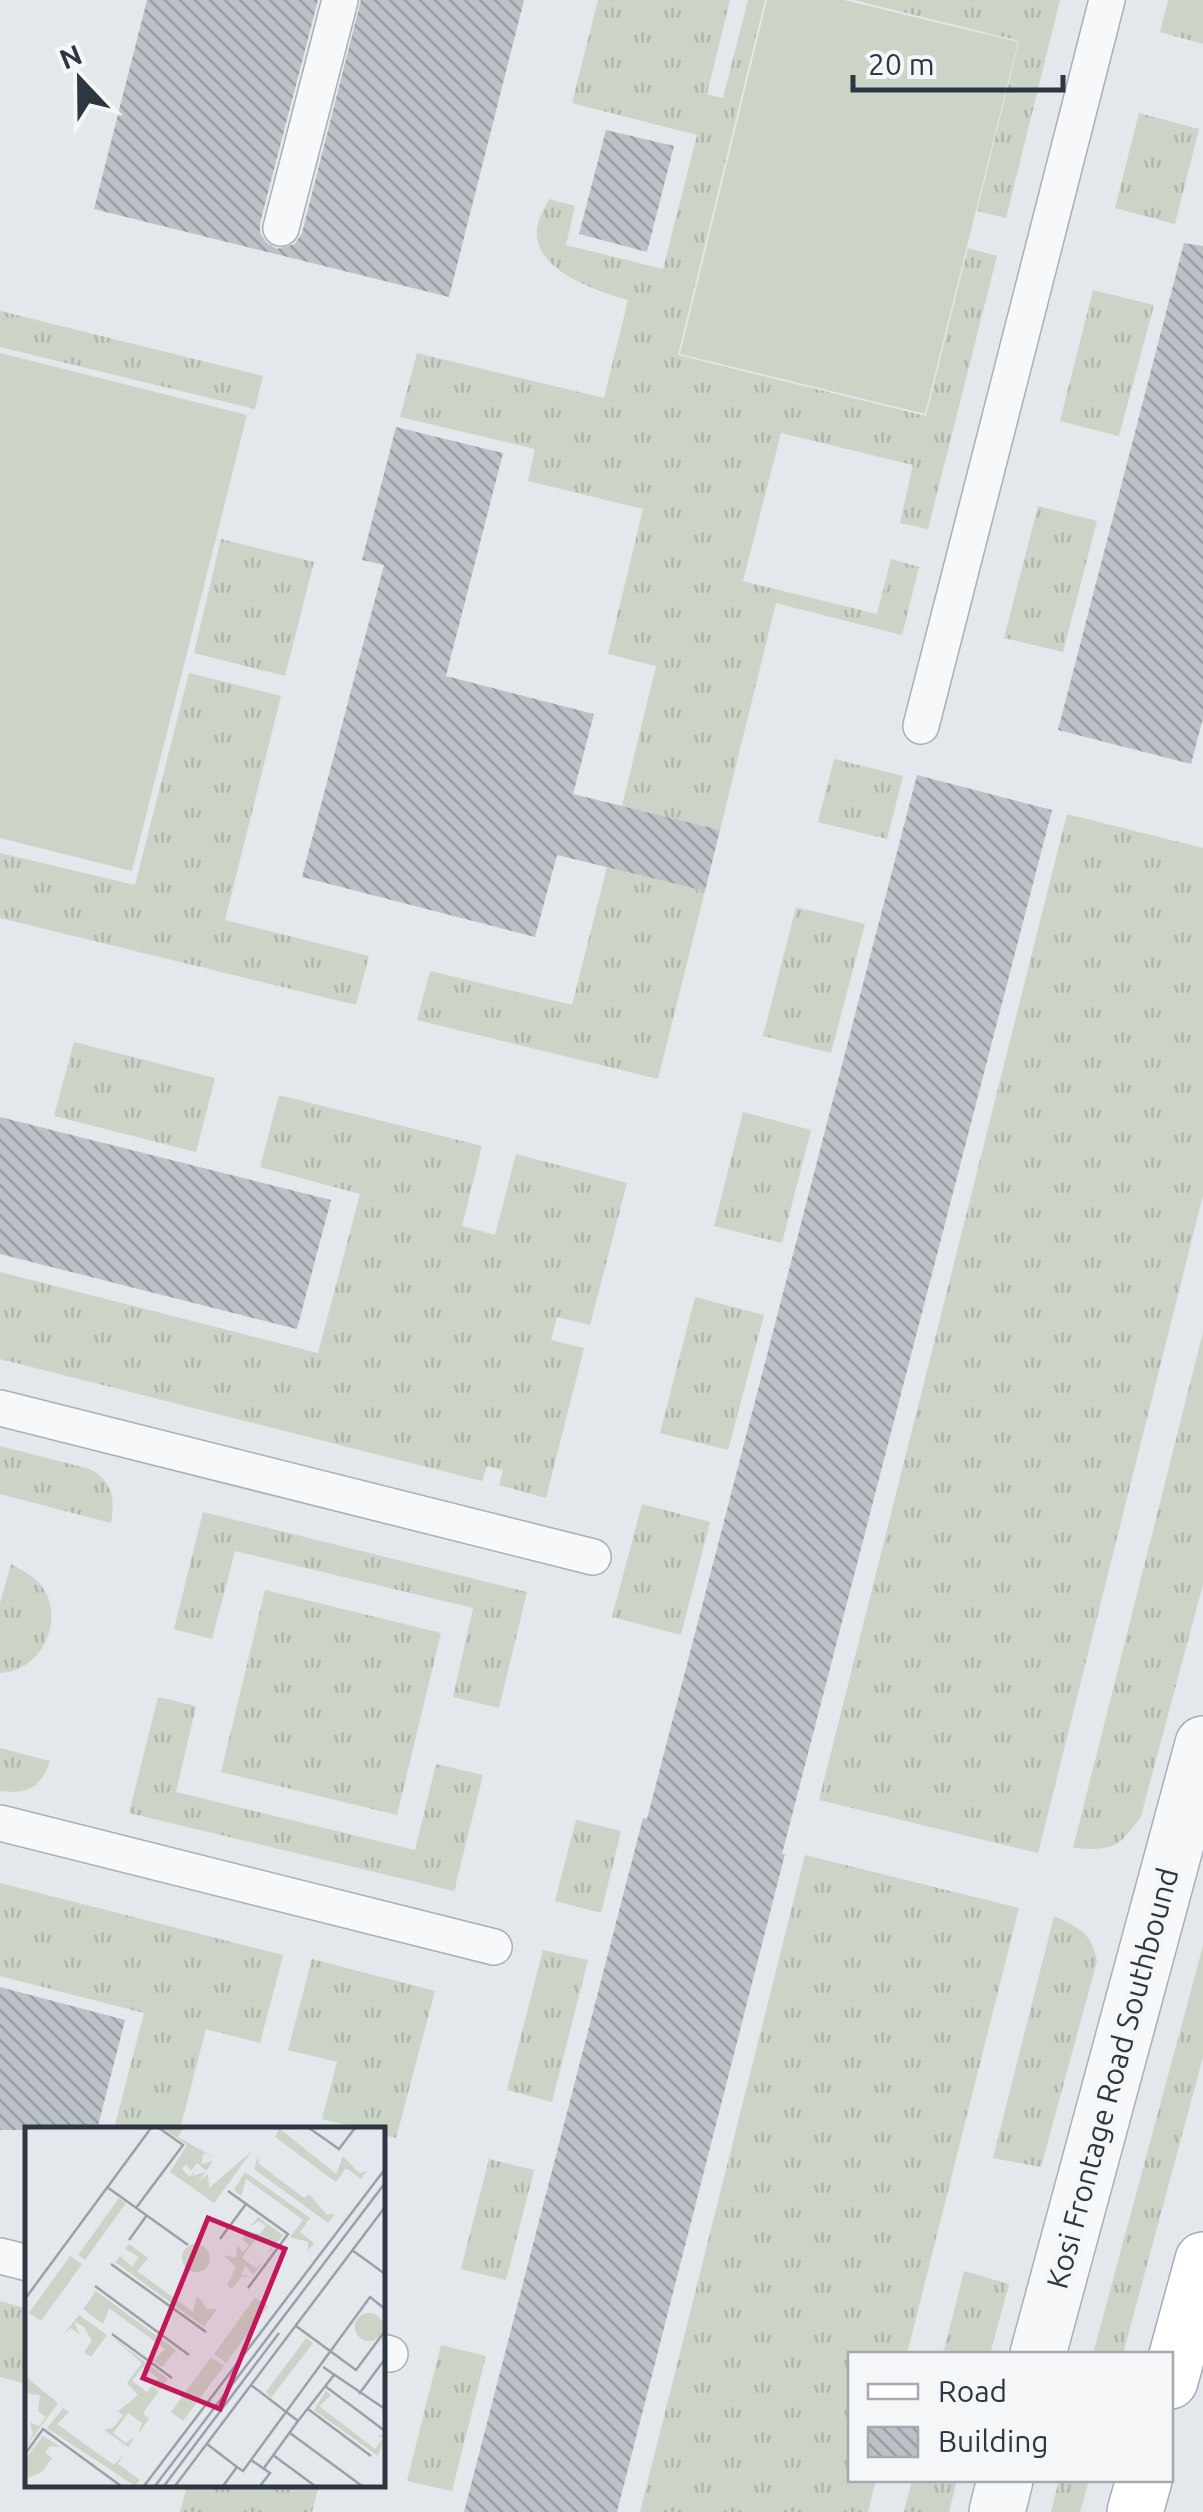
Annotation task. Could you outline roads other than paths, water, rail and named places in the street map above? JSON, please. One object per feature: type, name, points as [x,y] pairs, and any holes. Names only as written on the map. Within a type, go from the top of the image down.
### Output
[{"type":"main road","points":[[1173,2370],[1203,2260]]},
{"type":"main road","points":[[1135,2512],[1143,2482]]},
{"type":"street","name":"Kosi Frontage Road Southbound","points":[[1039,2352],[1203,1744]]},
{"type":"street","points":[[996,2512],[1004,2482]]},
{"type":"lane","points":[[281,228],[340,0]]},
{"type":"lane","points":[[922,726],[1107,0]]},
{"type":"lane","points":[[0,1408],[593,1556]]},
{"type":"lane","points":[[0,1824],[494,1947]]},
{"type":"lane","points":[[0,2256],[25,2261]]}]
